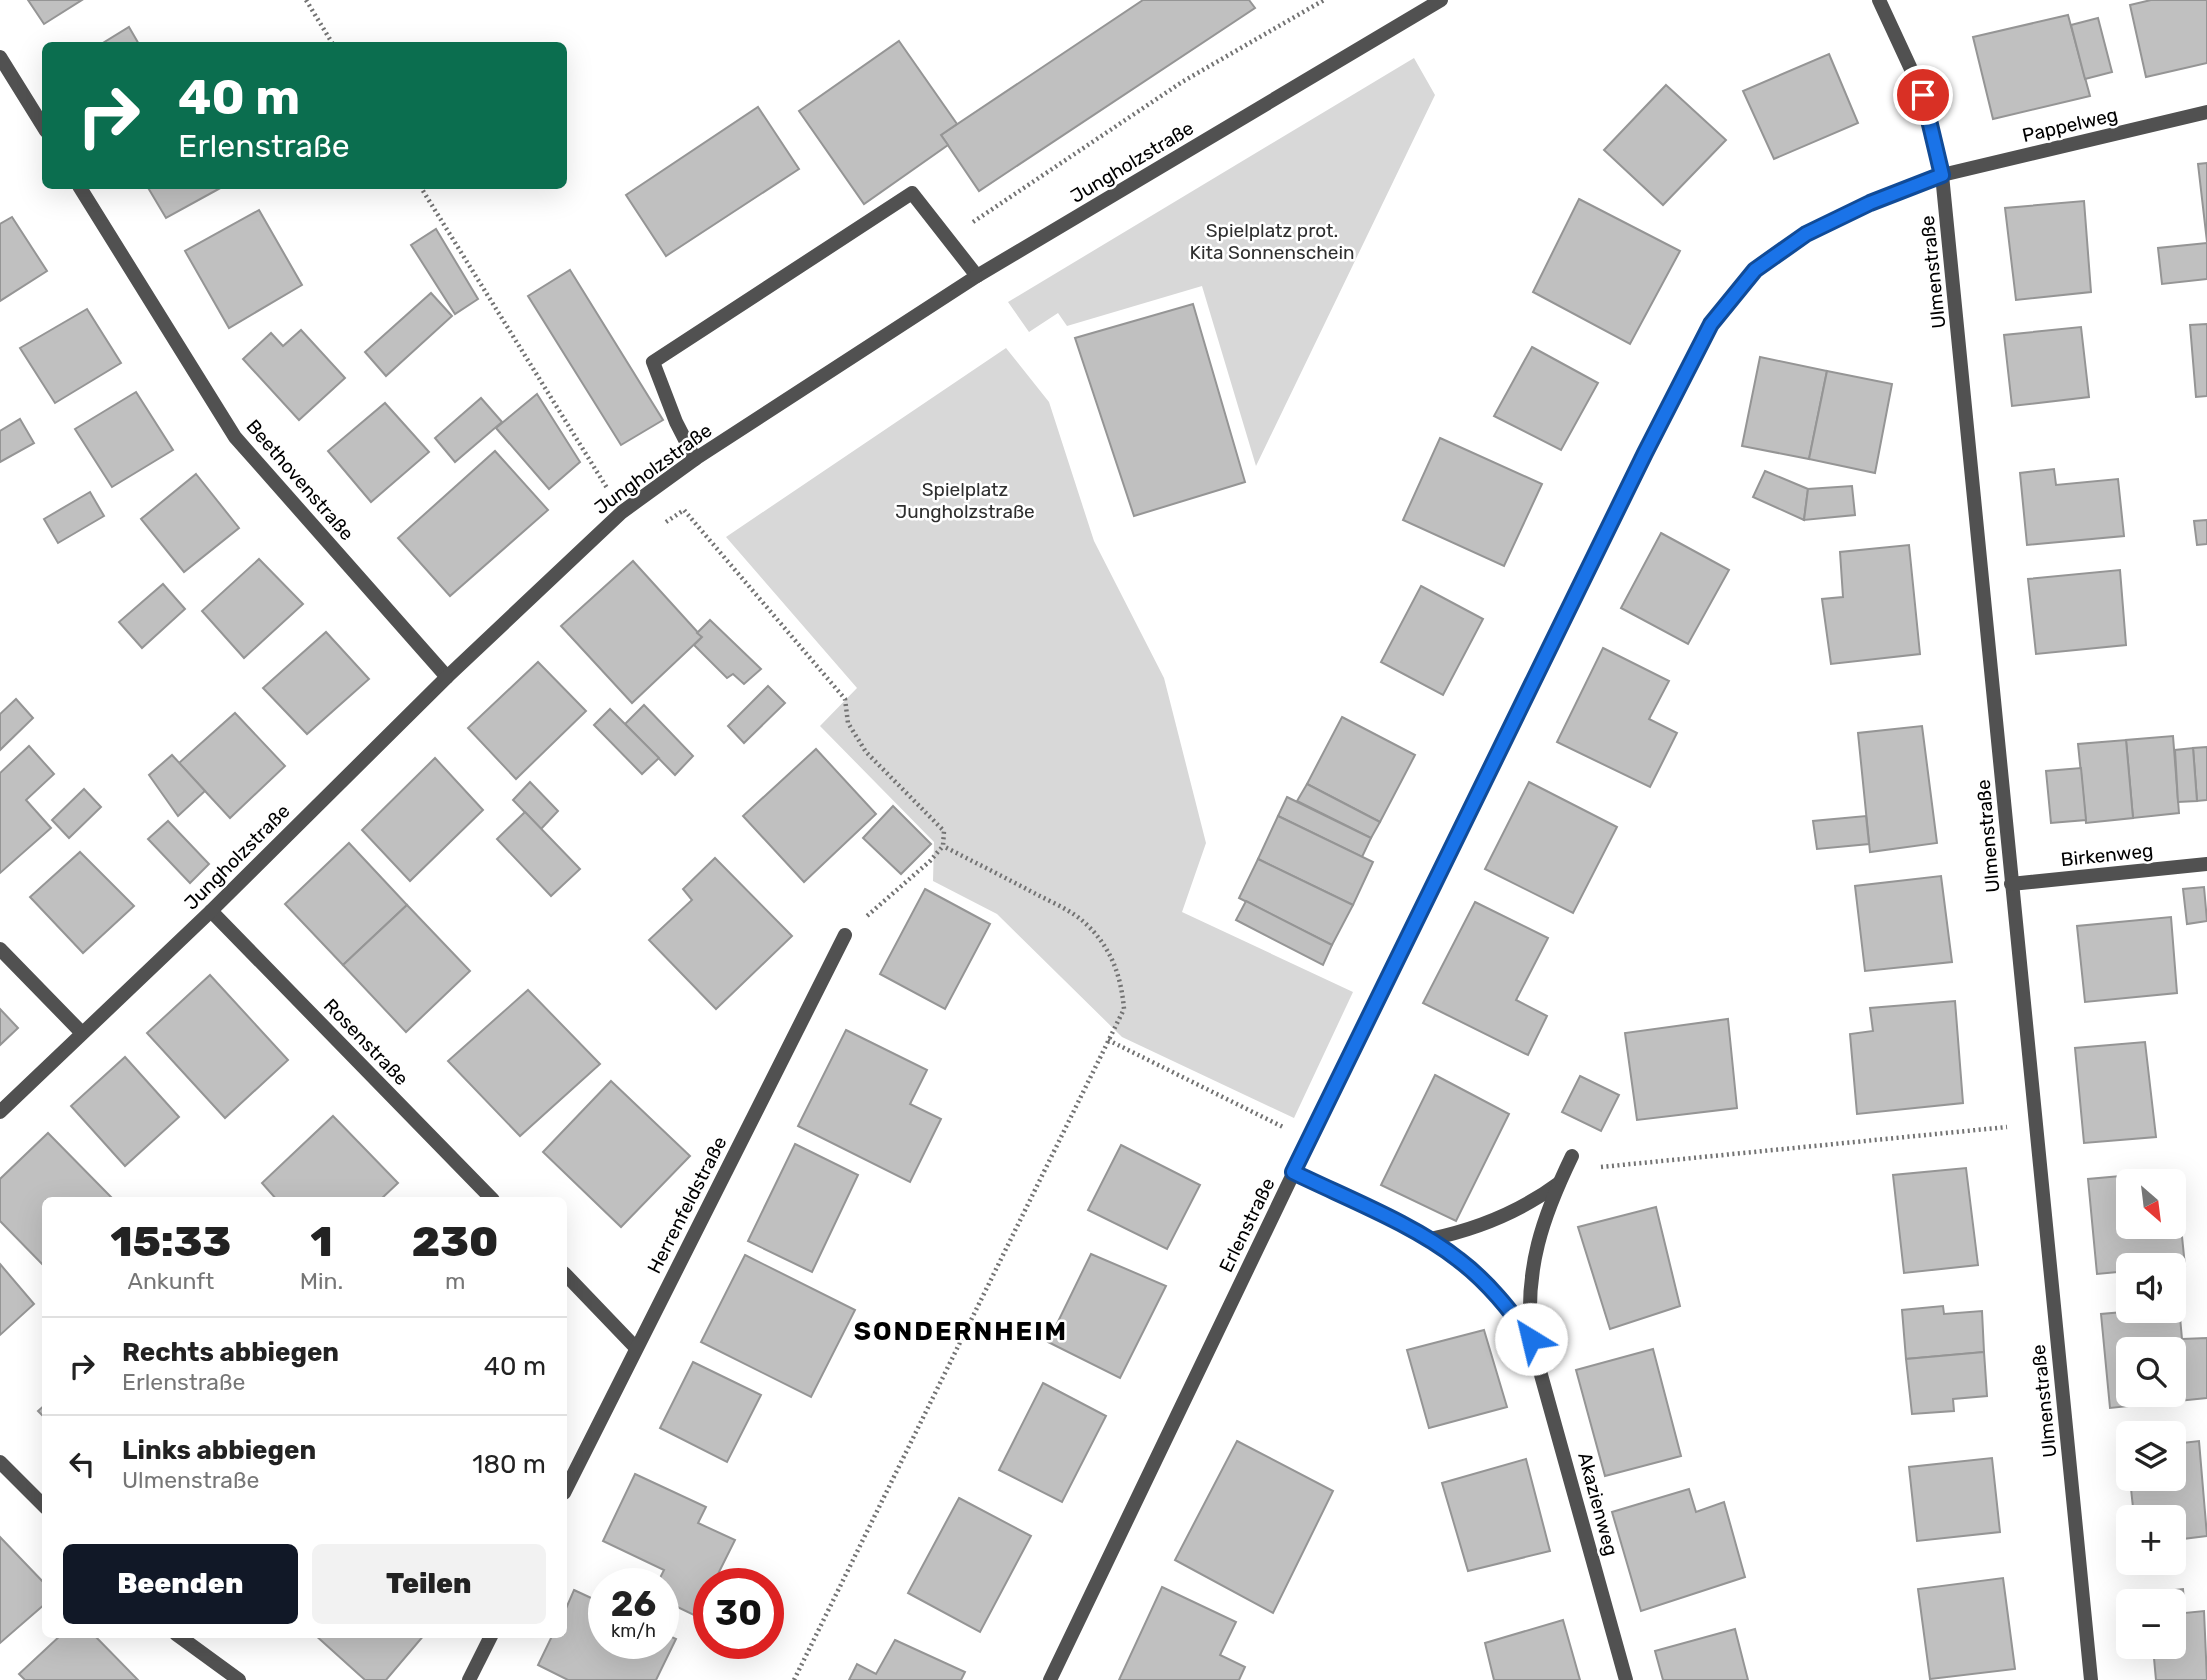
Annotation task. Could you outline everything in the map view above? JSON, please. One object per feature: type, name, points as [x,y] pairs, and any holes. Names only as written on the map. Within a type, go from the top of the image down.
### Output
[{"type":"street","name":"Jungholzstraße","points":[[0,1112],[211,911],[447,677],[622,512],[695,459],[977,276],[1441,0]]},
{"type":"street","name":"Ulmenstraße","points":[[1879,0],[1923,95],[1942,175],[2091,1680]]},
{"type":"street","points":[[0,57],[42,125]]},
{"type":"street","name":"Pappelweg","points":[[1942,175],[2207,112]]},
{"type":"street","name":"Erlenstraße","points":[[1049,1680],[1293,1172],[1711,324],[1755,270],[1806,234],[1870,203],[1942,175]]},
{"type":"street","name":"Beethovenstraße","points":[[81,189],[234,437],[447,677]]},
{"type":"street","points":[[695,459],[676,422],[653,362],[912,193],[977,276]]},
{"type":"street","name":"Birkenweg","points":[[2011,884],[2207,864]]},
{"type":"street","name":"Rosenstraße","points":[[211,911],[490,1197]]},
{"type":"street","name":"Herrenfeldstraße","points":[[567,1487],[845,935]]},
{"type":"street","points":[[0,949],[82,1033]]},
{"type":"street","name":"Akazienweg","points":[[1572,1156],[1538,1239],[1533,1260],[1528,1307],[1531,1339],[1626,1680]]},
{"type":"street","name":"Akazienweg","points":[[1293,1172],[1430,1239],[1460,1260],[1507,1306],[1531,1339]]},
{"type":"street","points":[[1430,1239],[1480,1226],[1509,1214],[1537,1199],[1563,1176]]},
{"type":"street","points":[[567,1276],[636,1348]]},
{"type":"street","points":[[0,1462],[42,1504]]},
{"type":"street","points":[[181,1638],[239,1680]]},
{"type":"street","points":[[469,1680],[490,1638]]},
{"type":"path","points":[[306,0],[332,42]]},
{"type":"path","points":[[948,239],[1182,82],[1324,0]]},
{"type":"path","points":[[422,189],[622,512]]},
{"type":"path","points":[[665,522],[684,510],[845,699],[848,723],[866,751],[944,831],[943,846],[930,861],[845,935]]},
{"type":"path","points":[[794,1680],[1124,1009],[1121,978],[1104,946],[1084,922],[1058,905],[943,846]]},
{"type":"path","points":[[1108,1040],[1309,1140]]},
{"type":"path","points":[[1563,1176],[2036,1124]]},
{"type":"green space","name":"Spielplatz prot. Kita Sonnenschein","points":[[1414,58],[1435,95],[1256,466],[1202,286],[1067,326],[1058,313],[1029,332],[1008,302]]},
{"type":"green space","name":"Spielplatz Jungholzstraße","points":[[1006,348],[1049,402],[1094,541],[1164,678],[1206,843],[1182,912],[1353,992],[1294,1118],[1122,1037],[997,914],[933,881],[934,842],[820,726],[857,688],[726,537]]},
{"type":"building","points":[[28,0],[82,0],[44,24]]},
{"type":"building","points":[[1143,0],[1249,0],[1255,8],[979,191],[941,135]]},
{"type":"building","points":[[2151,0],[2207,0],[2207,63],[2146,77],[2130,5]]},
{"type":"building","points":[[2068,15],[2090,96],[1993,119],[1973,37]]},
{"type":"building","points":[[2098,18],[2112,72],[2085,79],[2071,25]]},
{"type":"building","points":[[129,27],[138,42],[105,42]]},
{"type":"building","points":[[899,41],[957,124],[941,135],[948,145],[864,204],[799,111]]},
{"type":"building","points":[[1829,54],[1858,123],[1774,159],[1743,91]]},
{"type":"building","points":[[1666,85],[1726,140],[1663,205],[1604,150]]},
{"type":"building","points":[[758,107],[799,169],[666,256],[626,195]]},
{"type":"building","points":[[2207,163],[2207,242],[2198,164]]},
{"type":"building","points":[[149,189],[219,189],[166,218]]},
{"type":"building","points":[[1579,199],[1680,251],[1630,344],[1533,292]]},
{"type":"building","points":[[2084,201],[2091,292],[2016,300],[2005,208]]},
{"type":"building","points":[[259,210],[302,285],[229,328],[185,251]]},
{"type":"building","points":[[12,217],[47,271],[0,301],[0,224]]},
{"type":"building","points":[[436,229],[478,299],[455,314],[411,245]]},
{"type":"building","points":[[2207,243],[2207,279],[2162,284],[2158,248]]},
{"type":"building","points":[[570,270],[663,420],[621,445],[528,296]]},
{"type":"building","points":[[431,293],[452,316],[386,376],[365,352]]},
{"type":"building","points":[[1193,304],[1245,482],[1134,516],[1075,338]]},
{"type":"building","points":[[87,309],[121,363],[55,403],[20,348]]},
{"type":"building","points":[[2207,324],[2207,396],[2196,397],[2190,325]]},
{"type":"building","points":[[2081,327],[2089,397],[2012,406],[2004,335]]},
{"type":"building","points":[[301,330],[345,378],[299,420],[243,359],[271,333],[283,346]]},
{"type":"building","points":[[1532,347],[1598,383],[1561,450],[1494,416]]},
{"type":"building","points":[[1760,357],[1827,371],[1809,459],[1742,446]]},
{"type":"building","points":[[1827,371],[1892,384],[1875,473],[1809,459]]},
{"type":"building","points":[[136,392],[173,450],[112,487],[75,429]]},
{"type":"building","points":[[537,394],[580,462],[549,489],[496,428]]},
{"type":"building","points":[[481,398],[502,422],[455,462],[435,438]]},
{"type":"building","points":[[385,403],[429,452],[371,502],[328,451]]},
{"type":"building","points":[[20,419],[34,443],[0,462],[0,431]]},
{"type":"building","points":[[1440,438],[1542,484],[1504,566],[1403,520]]},
{"type":"building","points":[[495,451],[548,510],[450,596],[398,538]]},
{"type":"building","points":[[2054,469],[2056,485],[2118,479],[2124,536],[2027,545],[2020,473]]},
{"type":"building","points":[[1765,471],[1808,489],[1804,520],[1753,497]]},
{"type":"building","points":[[196,474],[239,528],[184,572],[141,519]]},
{"type":"building","points":[[1852,486],[1855,515],[1804,520],[1808,489]]},
{"type":"building","points":[[90,492],[104,516],[58,543],[44,519]]},
{"type":"building","points":[[2207,520],[2207,544],[2197,545],[2194,521]]},
{"type":"building","points":[[1661,533],[1729,570],[1688,644],[1621,608]]},
{"type":"building","points":[[1909,545],[1920,654],[1831,664],[1822,599],[1843,597],[1840,552]]},
{"type":"building","points":[[259,559],[303,604],[244,658],[202,611]]},
{"type":"building","points":[[633,561],[702,637],[632,703],[561,626]]},
{"type":"building","points":[[2120,570],[2126,645],[2036,654],[2028,579]]},
{"type":"building","points":[[163,584],[185,609],[142,648],[119,622]]},
{"type":"building","points":[[1421,586],[1483,619],[1443,695],[1381,662]]},
{"type":"building","points":[[710,620],[761,669],[744,684],[733,674],[727,678],[694,645],[702,637],[697,633]]},
{"type":"building","points":[[326,632],[369,679],[307,734],[263,688]]},
{"type":"building","points":[[1603,648],[1669,681],[1649,719],[1677,733],[1650,787],[1557,742]]},
{"type":"building","points":[[538,662],[586,711],[516,779],[468,728]]},
{"type":"building","points":[[768,686],[785,703],[744,743],[728,726]]},
{"type":"building","points":[[16,699],[33,718],[0,750],[0,714]]},
{"type":"building","points":[[644,705],[693,756],[675,775],[625,724]]},
{"type":"building","points":[[610,709],[659,758],[642,774],[594,725]]},
{"type":"building","points":[[235,713],[285,766],[230,818],[179,763]]},
{"type":"building","points":[[1342,717],[1415,755],[1380,822],[1307,784]]},
{"type":"building","points":[[1922,726],[1937,843],[1870,852],[1858,733]]},
{"type":"building","points":[[2173,736],[2179,813],[2133,818],[2126,740]]},
{"type":"building","points":[[2126,740],[2133,818],[2086,823],[2078,744]]},
{"type":"building","points":[[29,746],[54,774],[26,800],[51,828],[0,873],[0,773]]},
{"type":"building","points":[[2207,747],[2207,800],[2197,801],[2193,748]]},
{"type":"building","points":[[2193,748],[2197,801],[2178,802],[2175,750]]},
{"type":"building","points":[[816,749],[876,814],[804,882],[743,816]]},
{"type":"building","points":[[172,755],[205,791],[178,816],[149,775]]},
{"type":"building","points":[[435,758],[483,810],[410,881],[362,830]]},
{"type":"building","points":[[2081,768],[2086,820],[2051,823],[2046,771]]},
{"type":"building","points":[[530,782],[558,811],[541,829],[513,800]]},
{"type":"building","points":[[1529,782],[1617,827],[1573,913],[1485,869]]},
{"type":"building","points":[[1307,784],[1380,822],[1371,838],[1297,801]]},
{"type":"building","points":[[84,789],[101,807],[69,838],[52,820]]},
{"type":"building","points":[[1287,797],[1371,838],[1362,857],[1278,816]]},
{"type":"building","points":[[893,806],[931,844],[901,874],[863,838]]},
{"type":"building","points":[[525,812],[580,869],[551,896],[497,839]]},
{"type":"building","points":[[1278,816],[1373,862],[1353,905],[1258,859]]},
{"type":"building","points":[[1866,816],[1869,844],[1817,849],[1813,821]]},
{"type":"building","points":[[168,821],[209,864],[190,883],[148,839]]},
{"type":"building","points":[[349,843],[407,905],[343,965],[285,904]]},
{"type":"building","points":[[80,852],[134,906],[83,953],[30,897]]},
{"type":"building","points":[[715,858],[792,936],[716,1009],[649,940],[692,900],[683,889]]},
{"type":"building","points":[[1258,859],[1353,905],[1332,945],[1239,898]]},
{"type":"building","points":[[1941,876],[1952,962],[1865,971],[1855,886]]},
{"type":"building","points":[[2204,887],[2207,921],[2187,924],[2183,889]]},
{"type":"building","points":[[925,889],[990,924],[945,1009],[880,974]]},
{"type":"building","points":[[1246,901],[1332,945],[1323,965],[1236,920]]},
{"type":"building","points":[[1475,902],[1548,938],[1516,1000],[1547,1016],[1528,1055],[1423,1003]]},
{"type":"building","points":[[407,905],[470,971],[406,1032],[343,965]]},
{"type":"building","points":[[2171,917],[2177,993],[2085,1002],[2077,926]]},
{"type":"building","points":[[210,975],[288,1060],[225,1118],[147,1033]]},
{"type":"building","points":[[528,990],[600,1064],[520,1136],[448,1061]]},
{"type":"building","points":[[1955,1001],[1963,1103],[1857,1114],[1850,1034],[1873,1031],[1870,1008]]},
{"type":"building","points":[[0,1009],[18,1028],[0,1045]]},
{"type":"building","points":[[1728,1019],[1737,1108],[1637,1120],[1625,1033]]},
{"type":"building","points":[[846,1030],[927,1070],[910,1104],[941,1119],[910,1182],[798,1126]]},
{"type":"building","points":[[2145,1042],[2156,1137],[2084,1143],[2075,1048]]},
{"type":"building","points":[[125,1057],[179,1117],[125,1166],[71,1106]]},
{"type":"building","points":[[1435,1075],[1509,1114],[1456,1221],[1381,1185]]},
{"type":"building","points":[[1580,1076],[1619,1095],[1601,1131],[1562,1112]]},
{"type":"building","points":[[611,1081],[690,1156],[621,1227],[543,1152]]},
{"type":"building","points":[[333,1116],[398,1183],[383,1197],[274,1197],[262,1183]]},
{"type":"building","points":[[48,1133],[111,1197],[42,1197],[42,1264],[0,1221],[0,1179]]},
{"type":"building","points":[[795,1144],[858,1175],[812,1272],[748,1241]]},
{"type":"building","points":[[1121,1145],[1200,1185],[1167,1249],[1088,1210]]},
{"type":"building","points":[[1966,1168],[1978,1265],[1904,1273],[1893,1175]]},
{"type":"building","points":[[2116,1176],[2116,1239],[2182,1239],[2184,1253],[2116,1253],[2116,1272],[2097,1274],[2088,1179]]},
{"type":"building","points":[[1656,1207],[1680,1306],[1610,1329],[1578,1227]]},
{"type":"building","points":[[1091,1254],[1166,1286],[1120,1378],[1048,1342]]},
{"type":"building","points":[[745,1255],[855,1310],[811,1397],[701,1342]]},
{"type":"building","points":[[0,1264],[34,1304],[0,1335]]},
{"type":"building","points":[[1943,1306],[1944,1314],[1982,1311],[1984,1352],[1906,1359],[1902,1310]]},
{"type":"building","points":[[2116,1313],[2116,1323],[2181,1323],[2182,1337],[2116,1337],[2116,1407],[2120,1407],[2110,1408],[2101,1314]]},
{"type":"building","points":[[1484,1330],[1507,1407],[1429,1428],[1407,1350]]},
{"type":"building","points":[[2207,1338],[2207,1398],[2186,1400],[2186,1339]]},
{"type":"building","points":[[1653,1349],[1681,1456],[1605,1476],[1576,1370]]},
{"type":"building","points":[[1984,1352],[1987,1396],[1953,1399],[1954,1411],[1912,1414],[1906,1359]]},
{"type":"building","points":[[693,1362],[761,1395],[727,1462],[660,1428]]},
{"type":"building","points":[[1043,1383],[1106,1416],[1062,1502],[999,1470]]},
{"type":"building","points":[[1237,1441],[1333,1491],[1273,1613],[1175,1560]]},
{"type":"building","points":[[2199,1441],[2207,1536],[2186,1539],[2186,1505],[2133,1505],[2131,1491],[2186,1491],[2186,1443]]},
{"type":"building","points":[[1992,1458],[2000,1532],[1917,1541],[1909,1467]]},
{"type":"building","points":[[1526,1459],[1550,1551],[1468,1571],[1442,1483]]},
{"type":"building","points":[[635,1474],[706,1507],[698,1523],[735,1540],[721,1568],[693,1568],[693,1615],[679,1608],[679,1568],[660,1568],[603,1541]]},
{"type":"building","points":[[1689,1489],[1696,1512],[1724,1502],[1745,1577],[1641,1611],[1612,1512]]},
{"type":"building","points":[[959,1498],[1031,1536],[980,1632],[908,1593]]},
{"type":"building","points":[[0,1537],[42,1581],[42,1606],[0,1643]]},
{"type":"building","points":[[2003,1578],[2015,1669],[1930,1679],[1918,1589]]},
{"type":"building","points":[[1162,1587],[1236,1622],[1220,1655],[1245,1667],[1239,1680],[1119,1680]]},
{"type":"building","points":[[574,1590],[588,1597],[588,1659],[666,1659],[656,1680],[568,1680],[538,1665],[551,1638],[567,1638],[567,1606]]},
{"type":"building","points":[[2204,1611],[2207,1680],[2156,1680],[2154,1659],[2186,1659],[2186,1613]]},
{"type":"building","points":[[1563,1620],[1580,1680],[1494,1680],[1485,1643]]},
{"type":"building","points":[[1735,1629],[1748,1680],[1663,1680],[1655,1651]]},
{"type":"building","points":[[58,1638],[97,1638],[138,1680],[25,1680],[19,1674]]},
{"type":"building","points":[[318,1638],[422,1638],[386,1680],[365,1680]]},
{"type":"building","points":[[895,1640],[965,1672],[961,1680],[849,1680],[857,1664],[876,1674]]},
{"type":"district","name":"SONDERNHEIM","points":[[961,1331]]},
{"type":"route","points":[[1531,1339],[1507,1306],[1460,1260],[1430,1239],[1293,1172],[1645,453],[1711,324],[1755,270],[1806,234],[1870,203],[1942,175],[1923,95]]}]
